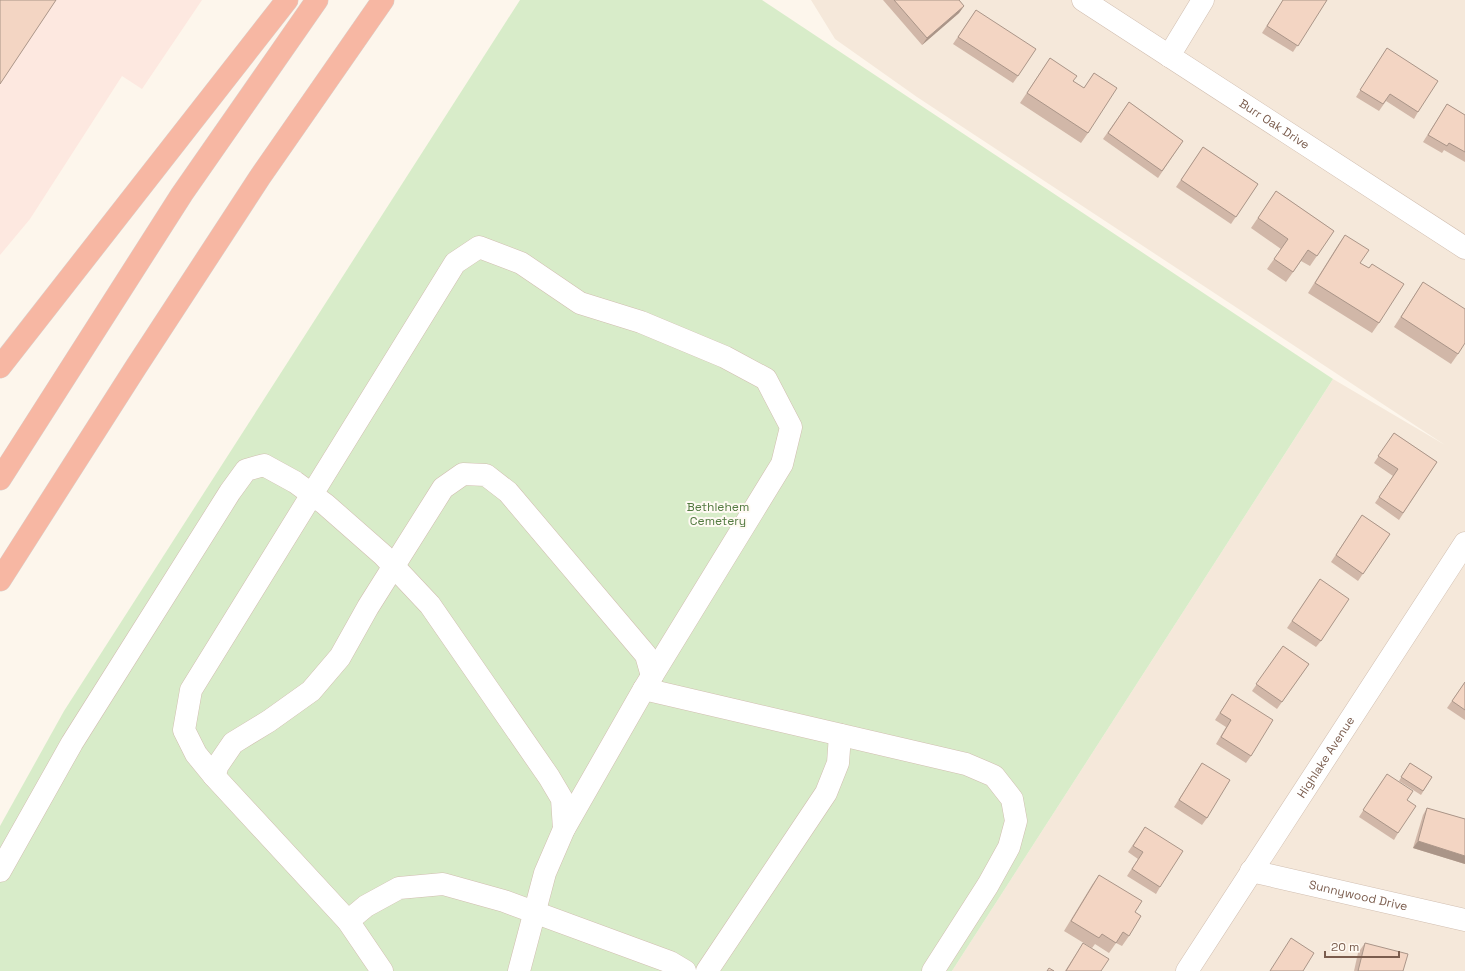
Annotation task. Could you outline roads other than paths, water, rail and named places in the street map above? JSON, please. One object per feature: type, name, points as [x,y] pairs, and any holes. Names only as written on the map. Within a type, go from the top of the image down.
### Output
[{"type":"highway","points":[[0,367],[287,0]]},
{"type":"highway","points":[[0,479],[182,194],[317,0]]},
{"type":"highway","points":[[0,580],[136,367],[256,184],[383,0]]},
{"type":"street","name":"Burr Oak Drive","points":[[1084,0],[1465,248]]},
{"type":"street","points":[[1169,56],[1203,0]]},
{"type":"street","points":[[382,971],[348,921],[214,776],[196,754],[184,730],[192,690],[455,263],[479,247],[521,263],[580,303],[641,322],[725,357],[753,371],[766,379],[790,427],[782,464],[648,682],[564,829],[545,873],[519,971]]},
{"type":"street","points":[[0,871],[72,743],[226,499],[246,470],[264,465],[295,482],[312,494],[383,554],[430,605],[549,777],[562,799],[564,829]]},
{"type":"street","points":[[214,776],[218,765],[233,743],[269,721],[311,691],[340,657],[394,566],[443,488],[463,474],[486,475],[508,492],[646,655],[648,682]]},
{"type":"street","name":"Highlake Avenue","points":[[1187,971],[1465,543]]},
{"type":"street","points":[[648,682],[840,735],[966,764],[994,776],[1012,799],[1016,822],[1009,846],[988,885],[933,971]]},
{"type":"street","points":[[707,971],[826,793],[838,764],[840,735]]},
{"type":"street","name":"Sunnywood Drive","points":[[1251,871],[1465,920]]},
{"type":"street","points":[[348,921],[366,906],[399,888],[443,884],[535,911],[670,962],[686,971]]},
{"type":"park label","name":"Bethlehem Cemetery","points":[[718,514]]}]
